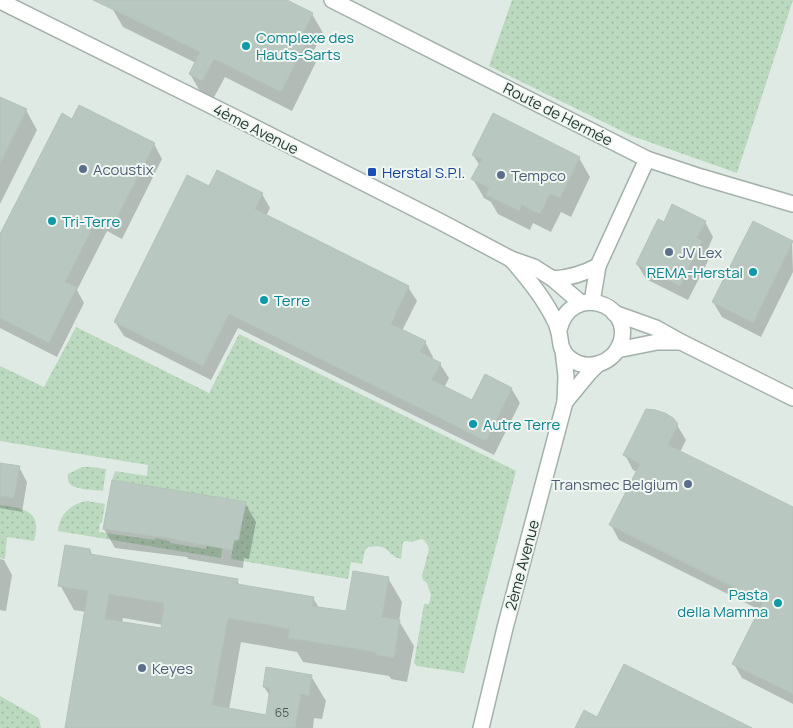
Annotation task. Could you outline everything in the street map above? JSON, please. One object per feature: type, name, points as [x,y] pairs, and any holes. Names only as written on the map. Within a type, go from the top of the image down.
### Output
[{"type":"street","name":"Route de Hermée","points":[[332,0],[647,159],[793,204]]},
{"type":"street","name":"4ème Avenue","points":[[0,1],[234,117],[511,259],[534,266],[586,302],[601,304],[614,313],[656,328],[680,342],[793,398]]},
{"type":"street","points":[[558,330],[564,316],[571,308],[586,302],[598,266],[647,159]]},
{"type":"street","name":"4ème Avenue","points":[[511,259],[544,302],[558,330],[563,350]]},
{"type":"street","points":[[553,279],[567,278],[585,273],[598,266]]},
{"type":"street","points":[[614,313],[620,322],[622,331],[617,350]]},
{"type":"street","name":"4ème Avenue","points":[[598,364],[606,362],[617,350],[657,342],[680,342]]},
{"type":"street","points":[[563,350],[574,361],[585,365],[598,364]]},
{"type":"street","name":"2ème Avenue","points":[[481,728],[505,628],[565,402],[566,376],[563,350]]},
{"type":"street","name":"2ème Avenue","points":[[565,402],[598,364]]},
{"type":"green space","points":[[512,0],[793,0],[737,173],[632,136],[489,66]]},
{"type":"green space","points":[[76,327],[209,393],[239,334],[516,471],[464,673],[417,666],[414,663],[424,604],[429,604],[431,595],[427,583],[423,580],[422,576],[429,549],[424,540],[403,542],[401,559],[392,555],[384,548],[368,547],[365,550],[362,564],[351,562],[348,579],[231,559],[234,540],[239,540],[245,502],[112,480],[115,471],[147,476],[148,465],[0,441],[0,366],[44,387]]},
{"type":"green space","points":[[82,467],[106,469],[103,491],[80,488],[69,483],[68,474]]},
{"type":"green space","points":[[87,501],[105,504],[99,532],[155,540],[155,538],[170,541],[170,543],[206,549],[209,534],[223,536],[221,558],[58,531],[61,519],[67,510],[76,504]]},
{"type":"green space","points":[[0,505],[28,512],[35,519],[36,527],[34,541],[7,537],[5,559],[0,558]]},
{"type":"green space","points":[[0,696],[39,719],[41,728],[0,728]]},
{"type":"building","name":"Complexe des Hauts-Sarts","points":[[93,0],[287,0],[313,13],[301,37],[307,40],[281,92],[214,59],[202,81],[189,74],[200,52]]},
{"type":"building","points":[[0,97],[27,109],[0,163]]},
{"type":"building","name":"Tri-Terre","points":[[79,105],[155,143],[113,225],[98,217],[65,282],[77,287],[49,343],[0,318],[0,234],[62,113],[72,119]]},
{"type":"building","points":[[493,113],[580,157],[560,198],[550,194],[540,214],[522,205],[519,211],[486,195],[489,188],[471,179],[482,159],[472,155]]},
{"type":"building","name":"Terre","points":[[217,170],[263,193],[255,209],[409,286],[391,324],[426,341],[420,352],[441,363],[432,380],[472,400],[485,374],[512,388],[486,441],[229,314],[203,366],[114,322],[187,175],[209,186]]},
{"type":"building","name":"JV Lex","points":[[672,204],[706,221],[697,238],[702,241],[680,286],[636,264],[658,219],[664,222]]},
{"type":"building","name":"REMA-Herstal","points":[[753,221],[793,241],[753,323],[712,302]]},
{"type":"building","name":"Transmec Belgium","points":[[646,409],[665,413],[678,424],[668,445],[793,507],[793,694],[732,664],[763,602],[609,525],[640,464],[623,455]]},
{"type":"building","points":[[0,463],[20,466],[14,498],[0,496]]},
{"type":"building","points":[[112,480],[246,502],[238,540],[234,540],[232,550],[176,539],[103,529]]},
{"type":"building","points":[[65,545],[90,549],[90,554],[238,579],[237,584],[314,597],[312,606],[346,611],[353,571],[389,577],[382,617],[400,620],[394,658],[376,655],[376,652],[288,638],[290,629],[228,618],[212,705],[266,715],[270,688],[263,687],[266,667],[312,675],[309,695],[301,694],[295,728],[65,728],[88,591],[58,586]],"holes":[[[109,594],[164,603],[161,628],[105,619]]]},
{"type":"building","points":[[624,664],[752,728],[575,728],[584,710],[597,717]]},
{"type":"place","name":"Complexe des Hauts-Sarts","points":[[246,46]]},
{"type":"place","name":"Acoustix","points":[[83,169]]},
{"type":"place","name":"Herstal S.P.I.","points":[[372,172]]},
{"type":"place","name":"Tempco","points":[[501,175]]},
{"type":"place","name":"Tri-Terre","points":[[52,221]]},
{"type":"place","name":"JV Lex","points":[[669,252]]},
{"type":"place","name":"REMA-Herstal","points":[[753,272]]},
{"type":"place","name":"Terre","points":[[264,300]]},
{"type":"place","name":"Autre Terre","points":[[473,424]]},
{"type":"place","name":"Transmec Belgium","points":[[688,484]]},
{"type":"place","name":"Pasta della Mamma","points":[[778,603]]},
{"type":"place","name":"Keyes","points":[[142,668]]}]
